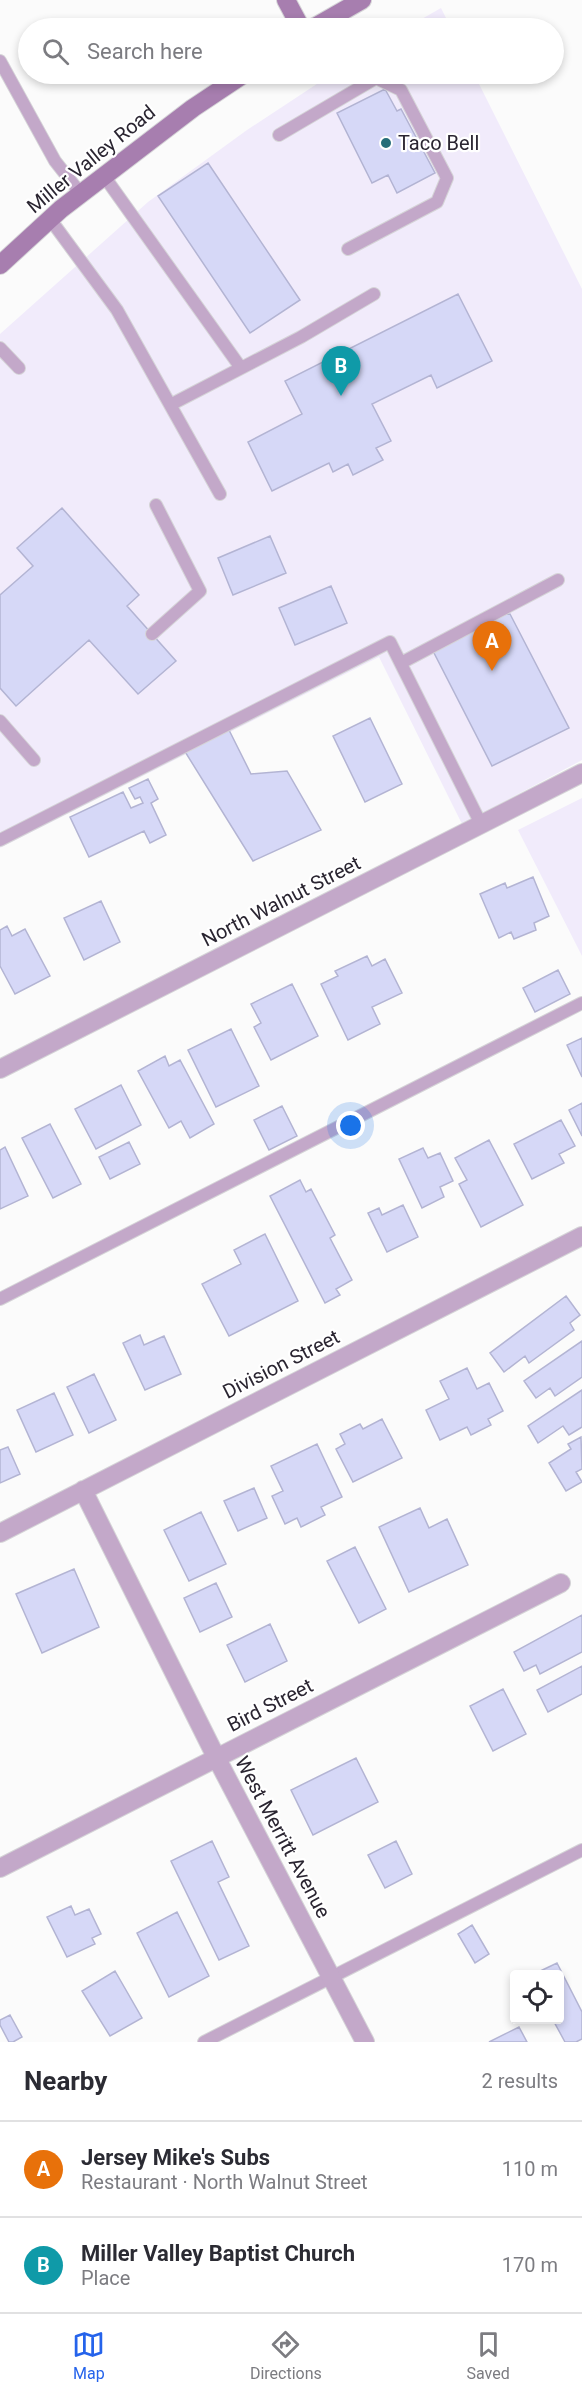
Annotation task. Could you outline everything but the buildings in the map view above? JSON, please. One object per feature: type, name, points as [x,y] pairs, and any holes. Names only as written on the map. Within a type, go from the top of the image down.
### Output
[{"type":"main road","points":[[286,0],[296,18]]},
{"type":"main road","points":[[330,18],[362,0]]},
{"type":"main road","name":"Miller Valley Road","points":[[0,265],[81,194],[193,108],[229,84]]},
{"type":"street","name":"North Walnut Street","points":[[0,1069],[582,773]]},
{"type":"street","name":"Division Street","points":[[0,1533],[581,1240]]},
{"type":"street","name":"West Merritt Avenue","points":[[83,1490],[216,1757],[365,2042]]},
{"type":"street","name":"Bird Street","points":[[0,1868],[561,1583]]},
{"type":"lane","points":[[0,61],[55,161],[81,194]]},
{"type":"lane","points":[[279,135],[365,84]]},
{"type":"lane","points":[[348,249],[437,202],[447,178],[401,90],[388,84]]},
{"type":"lane","points":[[104,176],[241,368]]},
{"type":"lane","points":[[50,219],[117,310],[172,404],[220,494]]},
{"type":"lane","points":[[172,404],[374,294]]},
{"type":"lane","points":[[0,348],[19,368]]},
{"type":"lane","points":[[152,634],[200,591],[156,505]]},
{"type":"lane","points":[[400,663],[558,580]]},
{"type":"lane","points":[[0,840],[390,642],[481,824]]},
{"type":"lane","points":[[0,721],[34,760]]},
{"type":"lane","points":[[0,1299],[582,1003]]},
{"type":"lane","points":[[204,2042],[582,1850]]},
{"type":"shaded area","points":[[441,8],[446,18],[424,18]]},
{"type":"shaded area","points":[[317,84],[479,84],[582,289],[582,760],[462,824],[379,657],[0,848],[0,334],[148,202],[247,130]]},
{"type":"shaded area","points":[[582,798],[582,956],[518,830]]},
{"type":"place","name":"Taco Bell","points":[[386,143]]},
{"type":"place","name":"Miller Valley Baptist Church","points":[[341,396]]},
{"type":"place","name":"Jersey Mike's Subs","points":[[492,671]]}]
